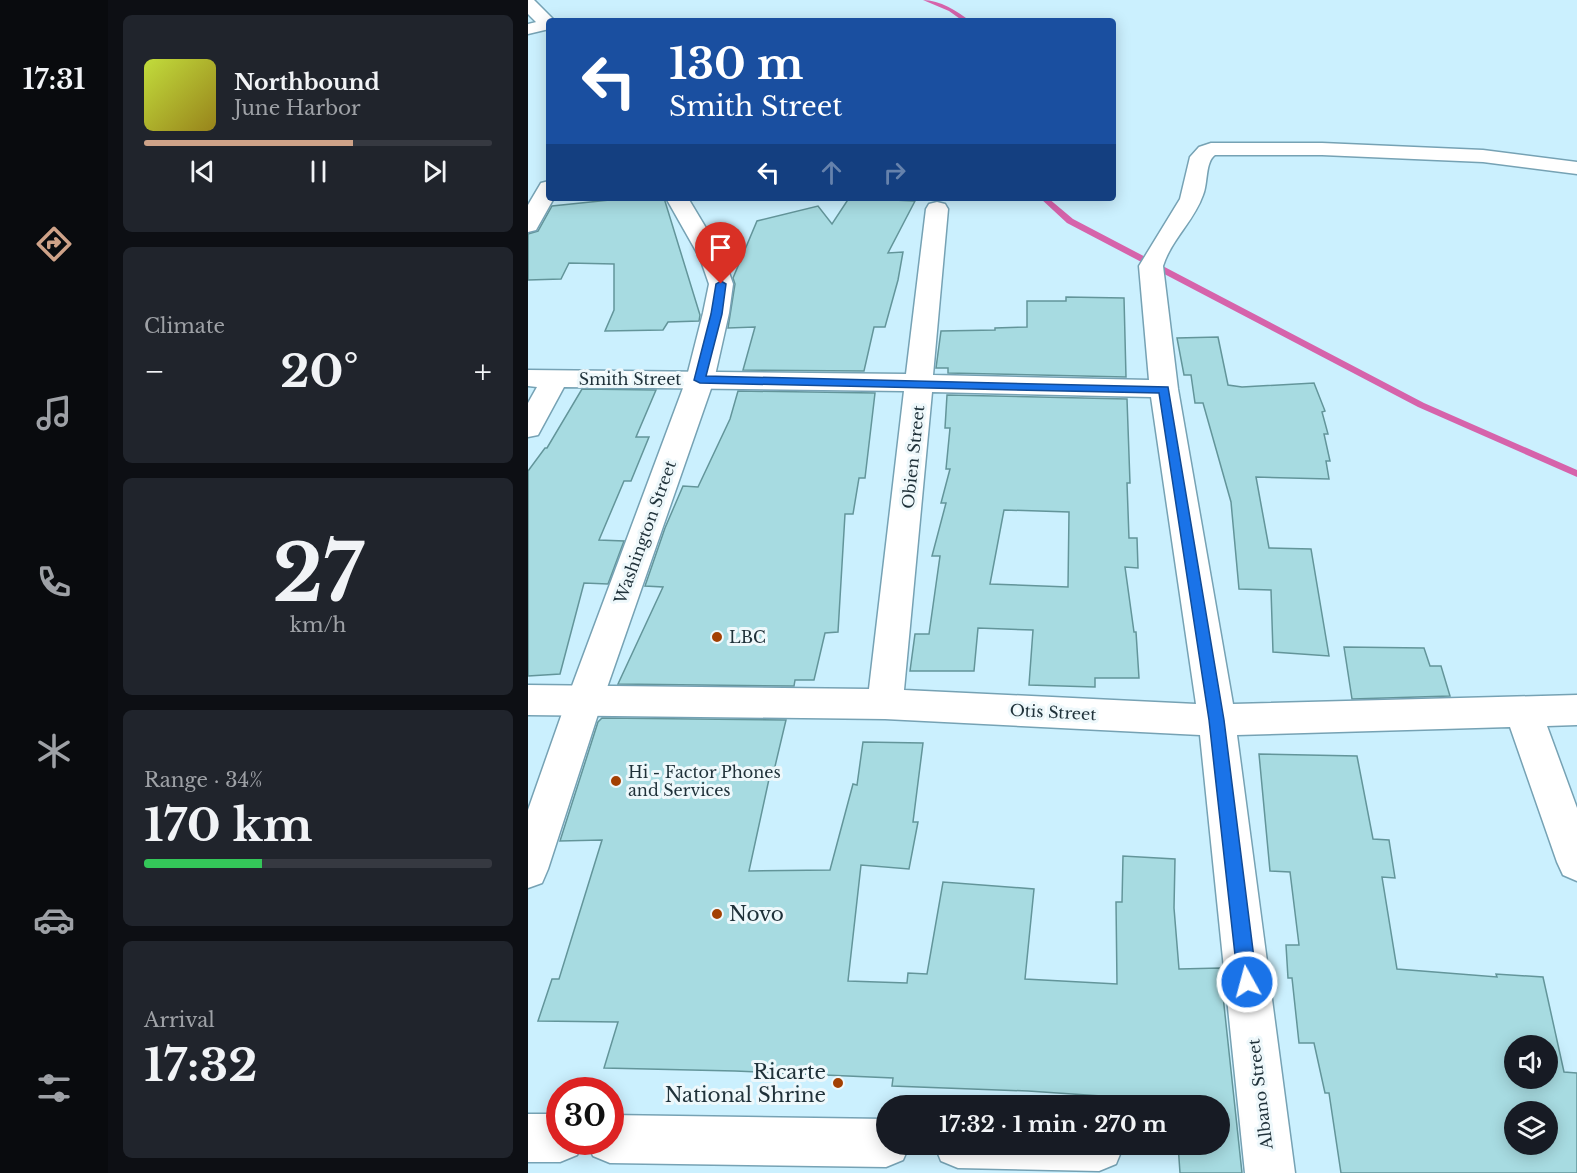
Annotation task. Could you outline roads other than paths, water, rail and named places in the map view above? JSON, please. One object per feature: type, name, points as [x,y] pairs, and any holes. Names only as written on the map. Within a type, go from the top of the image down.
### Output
[{"type":"street","points":[[528,4],[546,21]]},
{"type":"street","points":[[528,29],[546,25]]},
{"type":"street","name":"Albano Street","points":[[1270,1173],[1217,720],[1164,389],[1152,266],[1154,256],[1174,230],[1192,195],[1199,158],[1203,152],[1211,149],[1322,149],[1483,156],[1577,168]]},
{"type":"street","points":[[528,225],[546,193]]},
{"type":"street","name":"Washington Street","points":[[528,869],[584,702],[700,380],[716,314],[721,284],[712,258],[679,201]]},
{"type":"street","name":"Obien Street","points":[[885,704],[938,209]]},
{"type":"street","name":"Smith Street","points":[[528,378],[1164,389]]},
{"type":"street","points":[[528,428],[555,379]]},
{"type":"street","name":"Otis Street","points":[[528,700],[885,704],[1217,720],[1577,710]]},
{"type":"street","points":[[1523,712],[1577,862]]},
{"type":"street","points":[[528,1138],[546,1138]]},
{"type":"street","points":[[624,1139],[876,1143]]},
{"type":"waterway","points":[[926,0],[951,10],[963,18]]},
{"type":"waterway","points":[[1047,201],[1070,221],[1421,405],[1577,474]]},
{"type":"place","name":"LBC","points":[[717,637]]},
{"type":"place","name":"Hi - Factor Phones and Services","points":[[616,781]]},
{"type":"place","name":"Novo","points":[[717,914]]},
{"type":"place","name":"Ricarte National Shrine","points":[[838,1083]]}]
